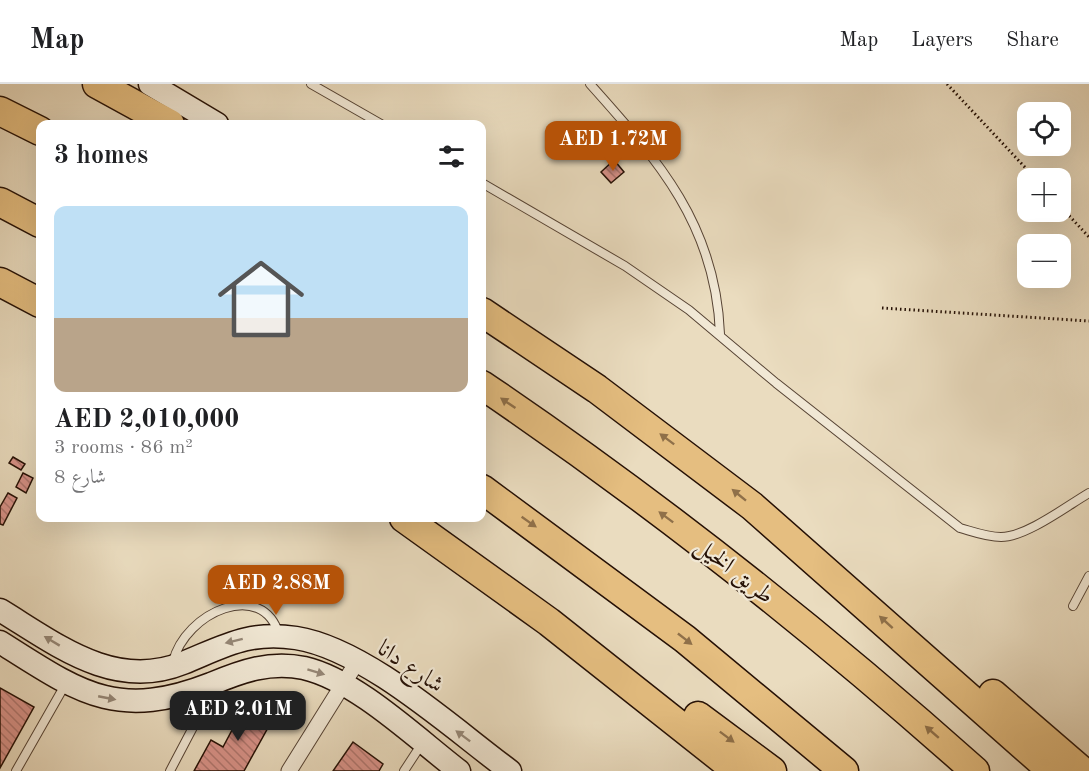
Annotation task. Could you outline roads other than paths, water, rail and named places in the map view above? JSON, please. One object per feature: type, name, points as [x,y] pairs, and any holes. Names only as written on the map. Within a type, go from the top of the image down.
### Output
[{"type":"highway","points":[[97,84],[163,120]]},
{"type":"highway","points":[[0,111],[36,129]]},
{"type":"highway","points":[[0,202],[36,221]]},
{"type":"highway","points":[[0,282],[36,301]]},
{"type":"highway","points":[[486,315],[597,389],[713,475],[783,532],[1052,771]]},
{"type":"highway","name":"طريق الخيل","points":[[486,388],[621,483],[705,546],[867,677],[975,771]]},
{"type":"highway","points":[[486,492],[650,612],[747,688],[844,771]]},
{"type":"highway","points":[[410,522],[470,564],[626,681],[737,771]]},
{"type":"highway","points":[[470,564],[509,581],[546,602],[772,771]]},
{"type":"highway","points":[[930,661],[952,667],[993,694],[1082,771]]},
{"type":"street","points":[[150,84],[210,120]]},
{"type":"street","name":"شارع دانا","points":[[0,610],[71,653],[98,665],[135,671],[172,667],[227,643],[279,636],[314,642],[357,662],[399,688],[510,771]]},
{"type":"street","points":[[2,646],[65,684],[103,698],[139,702],[171,698],[242,671],[272,666],[302,668],[343,683],[459,771]]},
{"type":"street","points":[[288,771],[357,662]]},
{"type":"lane","points":[[310,84],[374,120]]},
{"type":"lane","points":[[590,84],[645,145],[673,184],[695,223],[716,288],[720,334]]},
{"type":"lane","points":[[486,185],[625,266],[720,334],[776,383],[960,528],[985,536],[1004,537],[1026,530],[1089,493]]},
{"type":"lane","points":[[1073,606],[1089,576]]},
{"type":"lane","points":[[172,667],[178,647],[189,629],[205,616],[224,608],[244,607],[263,612],[274,623],[279,636]]},
{"type":"lane","points":[[16,771],[65,684]]},
{"type":"lane","points":[[170,771],[200,714],[202,687]]},
{"type":"lane","points":[[404,771],[423,743]]}]
